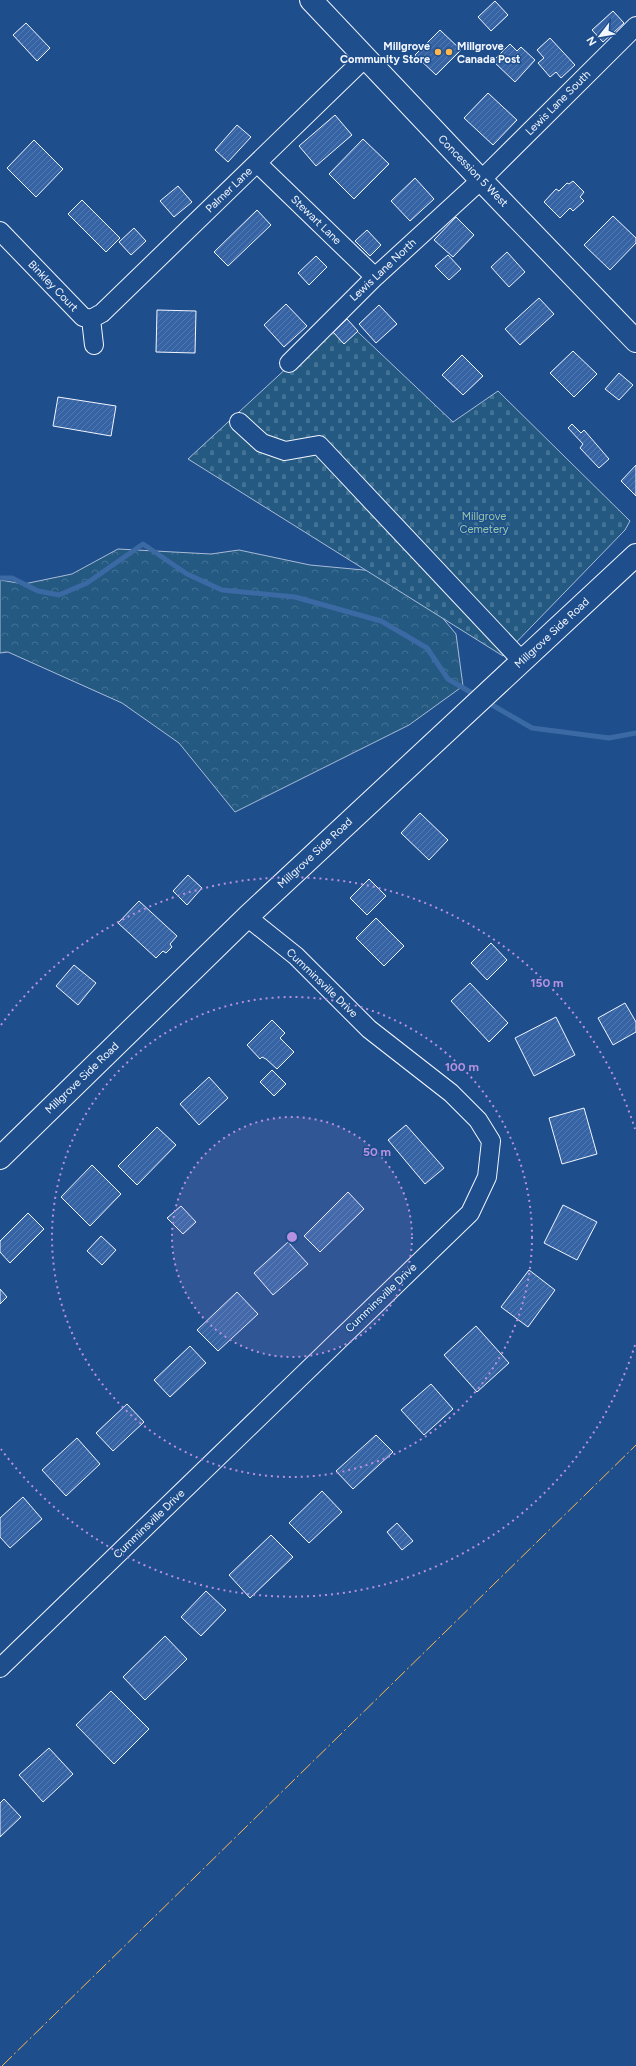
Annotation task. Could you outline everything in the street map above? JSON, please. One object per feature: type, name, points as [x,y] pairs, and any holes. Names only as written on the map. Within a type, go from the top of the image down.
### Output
[{"type":"main road","name":"Concession 5 West","points":[[311,0],[636,341]]},
{"type":"main road","name":"Millgrove Side Road","points":[[0,1158],[247,917],[636,555]]},
{"type":"street","name":"Lewis Lane South","points":[[481,180],[636,26]]},
{"type":"street","name":"Palmer Lane","points":[[90,319],[102,314],[365,58]]},
{"type":"street","name":"Stewart Lane","points":[[257,163],[375,277]]},
{"type":"street","name":"Lewis Lane North","points":[[289,363],[375,277],[481,180]]},
{"type":"street","name":"Binkley Court","points":[[0,231],[82,317],[90,319]]},
{"type":"street","points":[[90,319],[94,345]]},
{"type":"street","points":[[240,422],[262,443],[285,451],[319,445],[522,661]]},
{"type":"street","name":"Cumminsville Drive","points":[[0,1668],[470,1213],[487,1177],[491,1141],[478,1120],[451,1094],[369,1029],[296,956],[247,917]]},
{"type":"green space","name":"Millgrove Cemetery","points":[[342,317],[453,422],[498,391],[630,521],[625,530],[503,656],[188,459]]},
{"type":"green space","points":[[118,549],[211,554],[239,550],[310,565],[406,574],[456,634],[463,686],[409,725],[235,812],[179,743],[122,703],[8,652],[0,653],[0,580],[24,584],[72,574]]},
{"type":"building","points":[[495,1],[508,15],[491,31],[478,17]]},
{"type":"building","points":[[613,11],[624,23],[603,42],[592,30]]},
{"type":"building","points":[[26,23],[50,48],[37,61],[13,35]]},
{"type":"building","name":"Millgrove Community Store","points":[[440,30],[461,50],[436,75],[415,55]]},
{"type":"building","points":[[550,38],[575,65],[561,78],[556,72],[550,77],[538,63],[544,58],[537,50]]},
{"type":"building","points":[[510,44],[517,51],[521,47],[535,60],[515,82],[493,61]]},
{"type":"building","points":[[488,93],[517,120],[493,145],[464,118]]},
{"type":"building","points":[[335,115],[352,135],[316,166],[299,146]]},
{"type":"building","points":[[237,125],[251,137],[228,162],[215,150]]},
{"type":"building","points":[[363,139],[389,164],[354,199],[329,174]]},
{"type":"building","points":[[34,140],[63,169],[36,197],[7,168]]},
{"type":"building","points":[[415,178],[434,199],[410,221],[391,201]]},
{"type":"building","points":[[573,181],[584,192],[580,197],[584,201],[573,211],[570,208],[560,218],[544,202],[556,189],[559,191],[567,183],[569,184]]},
{"type":"building","points":[[178,186],[192,202],[174,217],[160,201]]},
{"type":"building","points":[[82,200],[120,238],[106,252],[68,214]]},
{"type":"building","points":[[257,210],[271,225],[228,266],[214,252]]},
{"type":"building","points":[[613,216],[636,238],[636,243],[610,270],[584,245]]},
{"type":"building","points":[[456,217],[474,235],[453,257],[434,240]]},
{"type":"building","points":[[134,228],[146,241],[131,255],[119,242]]},
{"type":"building","points":[[367,230],[381,245],[370,256],[355,241]]},
{"type":"building","points":[[507,252],[525,272],[509,287],[491,267]]},
{"type":"building","points":[[448,255],[461,269],[449,280],[435,266]]},
{"type":"building","points":[[316,256],[327,267],[309,285],[298,273]]},
{"type":"building","points":[[539,298],[554,314],[520,345],[505,329]]},
{"type":"building","points":[[286,304],[307,326],[284,347],[264,325]]},
{"type":"building","points":[[379,305],[397,324],[376,343],[359,324]]},
{"type":"building","points":[[157,310],[196,311],[195,353],[156,352]]},
{"type":"building","points":[[347,319],[358,331],[344,344],[333,332]]},
{"type":"building","points":[[573,351],[597,374],[574,397],[550,373]]},
{"type":"building","points":[[462,355],[483,376],[463,395],[442,375]]},
{"type":"building","points":[[619,373],[633,385],[619,400],[605,389]]},
{"type":"building","points":[[58,397],[116,406],[111,436],[53,426]]},
{"type":"building","points":[[572,424],[581,433],[584,430],[609,459],[599,468],[580,448],[583,444],[568,428]]},
{"type":"building","points":[[636,465],[636,496],[621,481]]},
{"type":"building","points":[[420,813],[448,840],[429,860],[401,833]]},
{"type":"building","points":[[188,875],[202,888],[187,905],[173,891]]},
{"type":"building","points":[[369,879],[386,896],[367,915],[350,898]]},
{"type":"building","points":[[139,901],[177,936],[170,944],[172,947],[166,953],[163,951],[156,958],[118,923]]},
{"type":"building","points":[[376,918],[404,946],[384,966],[356,938]]},
{"type":"building","points":[[491,943],[507,960],[487,980],[471,963]]},
{"type":"building","points":[[74,965],[96,983],[78,1005],[56,986]]},
{"type":"building","points":[[470,983],[508,1023],[489,1042],[451,1001]]},
{"type":"building","points":[[625,1003],[636,1022],[636,1032],[613,1045],[598,1018]]},
{"type":"building","points":[[556,1017],[575,1055],[534,1076],[515,1038]]},
{"type":"building","points":[[272,1020],[285,1033],[280,1038],[294,1052],[277,1069],[266,1059],[262,1057],[260,1059],[247,1045]]},
{"type":"building","points":[[272,1070],[286,1084],[274,1096],[260,1082]]},
{"type":"building","points":[[209,1077],[228,1098],[199,1125],[180,1104]]},
{"type":"building","points":[[584,1108],[597,1154],[562,1164],[549,1118]]},
{"type":"building","points":[[406,1125],[444,1168],[425,1184],[388,1140]]},
{"type":"building","points":[[157,1127],[176,1145],[137,1185],[118,1166]]},
{"type":"building","points":[[92,1165],[121,1194],[90,1226],[61,1197]]},
{"type":"building","points":[[348,1192],[364,1209],[320,1252],[304,1236]]},
{"type":"building","points":[[563,1205],[597,1222],[577,1260],[544,1243]]},
{"type":"building","points":[[181,1206],[196,1222],[183,1234],[167,1218]]},
{"type":"building","points":[[28,1213],[44,1229],[10,1263],[0,1252],[0,1241]]},
{"type":"building","points":[[101,1236],[116,1250],[102,1265],[87,1251]]},
{"type":"building","points":[[288,1242],[308,1264],[273,1295],[254,1273]]},
{"type":"building","points":[[529,1270],[555,1290],[528,1327],[501,1307]]},
{"type":"building","points":[[0,1289],[7,1297],[0,1304]]},
{"type":"building","points":[[237,1292],[258,1314],[218,1351],[197,1330]]},
{"type":"building","points":[[476,1326],[509,1363],[477,1392],[444,1355]]},
{"type":"building","points":[[190,1346],[206,1363],[170,1397],[154,1380]]},
{"type":"building","points":[[431,1384],[453,1409],[424,1435],[401,1410]]},
{"type":"building","points":[[127,1404],[144,1422],[113,1451],[96,1433]]},
{"type":"building","points":[[376,1435],[393,1452],[353,1489],[336,1471]]},
{"type":"building","points":[[77,1438],[100,1464],[66,1496],[42,1470]]},
{"type":"building","points":[[322,1491],[342,1512],[309,1543],[289,1523]]},
{"type":"building","points":[[23,1497],[42,1519],[10,1548],[0,1537],[0,1518]]},
{"type":"building","points":[[397,1523],[413,1541],[402,1550],[387,1532]]},
{"type":"building","points":[[271,1535],[293,1557],[250,1598],[229,1575]]},
{"type":"building","points":[[206,1591],[226,1610],[201,1636],[181,1617]]},
{"type":"building","points":[[165,1636],[187,1659],[145,1700],[123,1677]]},
{"type":"building","points":[[111,1691],[149,1729],[114,1764],[76,1725]]},
{"type":"building","points":[[49,1748],[73,1774],[43,1802],[19,1775]]},
{"type":"building","points":[[4,1799],[21,1817],[0,1837],[0,1803]]},
{"type":"waterway","points":[[0,578],[12,578],[38,591],[59,595],[87,583],[143,544],[187,574],[222,590],[295,597],[381,621],[427,648],[448,679],[477,696]]},
{"type":"waterway","points":[[487,702],[532,728],[609,738],[636,733]]},
{"type":"power","points":[[2,2066],[636,1445]]},
{"type":"place","name":"Millgrove Community Store","points":[[438,52]]},
{"type":"place","name":"Millgrove Canada Post","points":[[449,52]]}]
